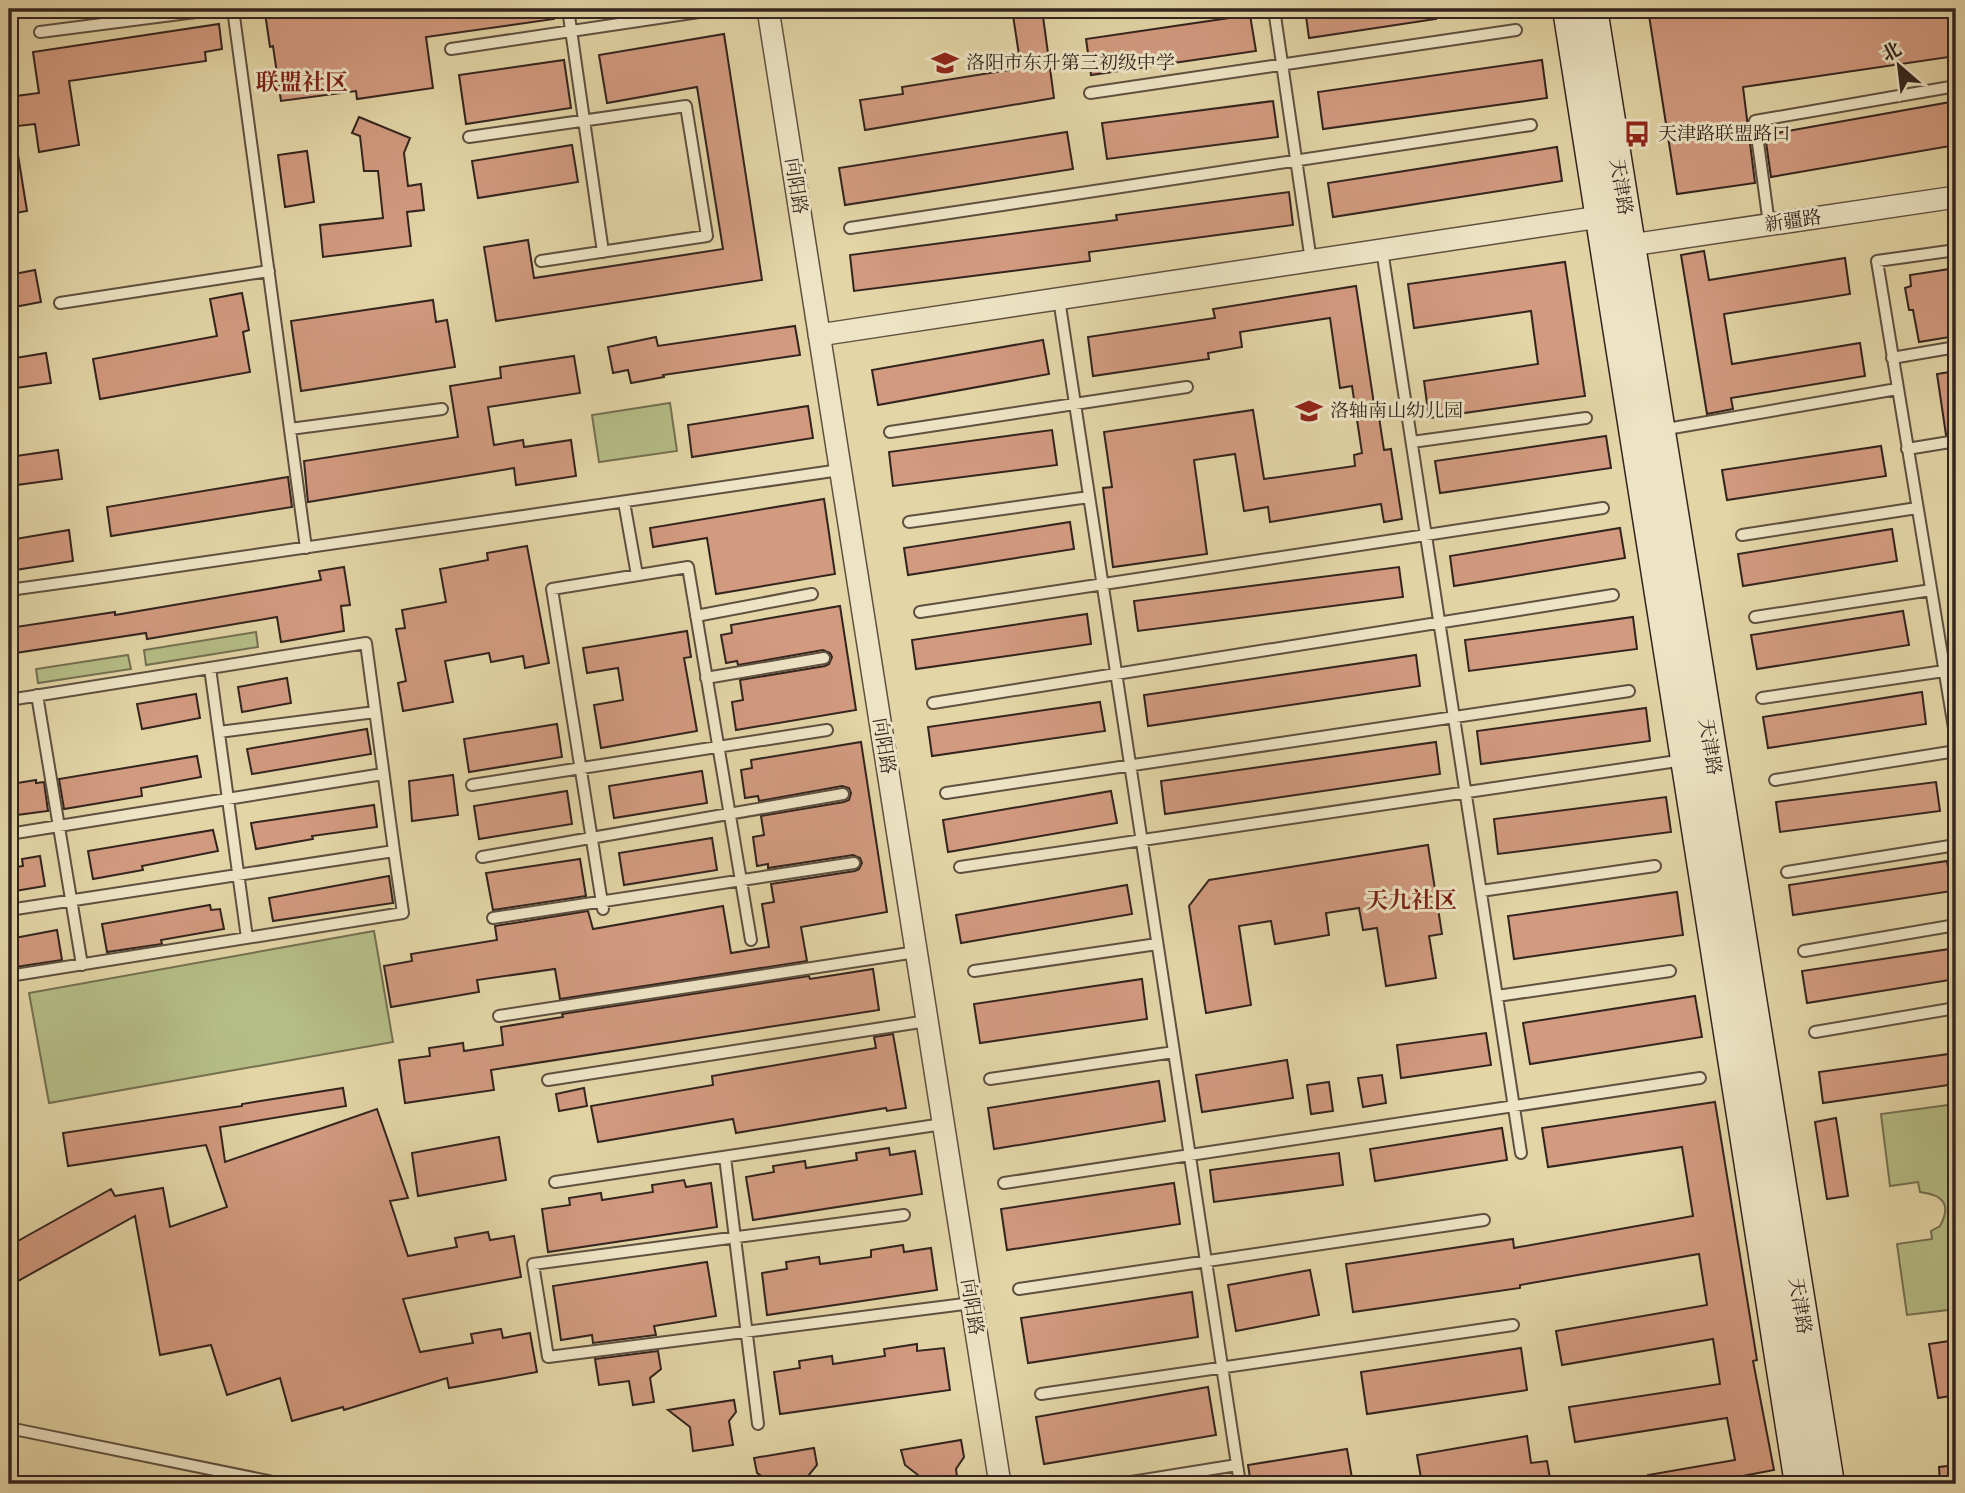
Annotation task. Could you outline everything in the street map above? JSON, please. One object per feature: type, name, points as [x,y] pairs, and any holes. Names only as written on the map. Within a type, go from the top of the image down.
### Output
[{"type":"main road","name":"天津路","points":[[1568,9],[1613,215],[1631,245],[1646,432]]},
{"type":"main road","name":"天津路","points":[[1592,9],[1613,215],[1698,757],[1800,1484]]},
{"type":"main road","name":"天津路","points":[[1698,757],[1829,1484]]},
{"type":"street","name":"向阳路","points":[[768,9],[1000,1484]]},
{"type":"street","name":"新疆路","points":[[1631,245],[1956,197]]},
{"type":"street","points":[[819,335],[1613,215]]},
{"type":"lane","points":[[40,32],[219,9]]},
{"type":"lane","points":[[233,9],[306,548]]},
{"type":"lane","points":[[568,9],[603,252]]},
{"type":"lane","points":[[451,49],[719,9]]},
{"type":"lane","points":[[1274,9],[1311,261]]},
{"type":"lane","points":[[1090,93],[1516,30]]},
{"type":"lane","points":[[1769,224],[1755,121],[1956,86]]},
{"type":"lane","points":[[470,137],[686,106],[707,236],[541,261]]},
{"type":"lane","points":[[850,228],[1531,125]]},
{"type":"lane","points":[[1382,250],[1521,1153]]},
{"type":"lane","points":[[1956,250],[1877,261],[1956,740]]},
{"type":"lane","points":[[60,303],[269,271]]},
{"type":"lane","points":[[1059,299],[1240,1484]]},
{"type":"lane","points":[[1892,358],[1956,347]]},
{"type":"lane","points":[[890,432],[1187,387]]},
{"type":"lane","points":[[1646,432],[1897,389]]},
{"type":"lane","points":[[290,429],[442,409]]},
{"type":"lane","points":[[1412,442],[1586,418]]},
{"type":"lane","points":[[1908,449],[1956,441]]},
{"type":"lane","points":[[9,590],[841,470]]},
{"type":"lane","points":[[909,522],[1089,497]]},
{"type":"lane","points":[[624,502],[637,575]]},
{"type":"lane","points":[[919,612],[1603,508]]},
{"type":"lane","points":[[1742,535],[1917,508]]},
{"type":"lane","points":[[602,905],[552,589],[688,567],[751,940]]},
{"type":"lane","points":[[1755,617],[1931,590]]},
{"type":"lane","points":[[696,617],[812,594]]},
{"type":"lane","points":[[933,703],[1613,595]]},
{"type":"lane","points":[[9,700],[366,643],[404,913],[9,976]]},
{"type":"lane","points":[[706,678],[824,658]]},
{"type":"lane","points":[[210,668],[247,938]]},
{"type":"lane","points":[[1762,698],[1944,671]]},
{"type":"lane","points":[[946,793],[1629,691]]},
{"type":"lane","points":[[37,695],[82,965]]},
{"type":"lane","points":[[219,732],[375,712]]},
{"type":"lane","points":[[472,785],[827,730]]},
{"type":"lane","points":[[1775,780],[1956,751]]},
{"type":"lane","points":[[960,867],[1698,757]]},
{"type":"lane","points":[[9,834],[383,774]]},
{"type":"lane","points":[[481,857],[844,794]]},
{"type":"lane","points":[[1787,872],[1956,845]]},
{"type":"lane","points":[[9,911],[394,851]]},
{"type":"lane","points":[[493,918],[602,905],[854,863]]},
{"type":"lane","points":[[1481,891],[1655,866]]},
{"type":"lane","points":[[1804,951],[1956,925]]},
{"type":"lane","points":[[974,971],[1157,944]]},
{"type":"lane","points":[[499,1016],[916,952]]},
{"type":"lane","points":[[1497,996],[1670,971]]},
{"type":"lane","points":[[1815,1032],[1956,1008]]},
{"type":"lane","points":[[548,1080],[927,1021]]},
{"type":"lane","points":[[990,1079],[1174,1052]]},
{"type":"lane","points":[[1004,1184],[1700,1078]]},
{"type":"lane","points":[[555,1182],[943,1124]]},
{"type":"lane","points":[[725,1157],[758,1424]]},
{"type":"lane","points":[[904,1215],[533,1265],[548,1357],[972,1303]]},
{"type":"lane","points":[[1019,1289],[1483,1220]]},
{"type":"lane","points":[[1041,1394],[1513,1325]]},
{"type":"lane","points":[[9,1428],[283,1484]]},
{"type":"lane","points":[[1119,1484],[1237,1465]]},
{"type":"green space","points":[[670,403],[677,451],[599,462],[592,415]]},
{"type":"green space","points":[[256,632],[258,647],[146,665],[144,650]]},
{"type":"green space","points":[[128,655],[131,669],[38,683],[36,669]]},
{"type":"green space","points":[[374,931],[393,1042],[49,1103],[29,993]]},
{"type":"green space","points":[[1956,1104],[1956,1309],[1907,1315],[1897,1244],[1932,1239],[1931,1231],[1940,1226],[1945,1206],[1935,1195],[1920,1192],[1918,1182],[1890,1186],[1881,1114]]},
{"type":"building","points":[[293,9],[553,9],[554,19],[426,37],[433,88],[357,99],[356,91],[281,101],[265,13]]},
{"type":"building","points":[[1012,9],[1042,9],[1054,98],[865,130],[860,100],[903,94],[902,87],[1021,68]]},
{"type":"building","points":[[1305,9],[1435,9],[1436,19],[1309,38]]},
{"type":"building","points":[[1648,9],[1956,9],[1956,56],[1743,87],[1755,183],[1677,194]]},
{"type":"building","points":[[1250,15],[1256,51],[1091,75],[1086,39]]},
{"type":"building","points":[[219,24],[222,49],[205,52],[206,61],[69,81],[79,145],[39,152],[35,124],[9,127],[9,97],[39,93],[33,52]]},
{"type":"building","points":[[724,34],[762,280],[496,321],[484,247],[528,240],[534,278],[723,249],[697,87],[607,103],[599,55]]},
{"type":"building","points":[[564,60],[571,108],[466,124],[459,75]]},
{"type":"building","points":[[1542,60],[1547,98],[1323,129],[1318,92]]},
{"type":"building","points":[[1273,101],[1278,137],[1107,159],[1102,123]]},
{"type":"building","points":[[1956,101],[1956,145],[1771,177],[1765,135]]},
{"type":"building","points":[[359,117],[410,138],[404,153],[408,186],[421,184],[424,210],[407,212],[411,246],[323,257],[320,225],[383,218],[378,171],[364,171],[360,136],[352,133]]},
{"type":"building","points":[[1067,132],[1073,169],[845,205],[839,168]]},
{"type":"building","points":[[572,145],[578,182],[478,198],[472,161]]},
{"type":"building","points":[[1557,147],[1562,181],[1333,217],[1328,183]]},
{"type":"building","points":[[307,151],[314,202],[285,207],[278,155]]},
{"type":"building","points":[[18,155],[27,211],[9,214],[9,156]]},
{"type":"building","points":[[1289,192],[1293,225],[1089,252],[1090,261],[854,291],[850,255],[1117,220],[1116,215]]},
{"type":"building","points":[[1704,251],[1709,280],[1845,258],[1850,294],[1724,314],[1732,364],[1860,343],[1865,376],[1731,398],[1733,409],[1707,414],[1681,255]]},
{"type":"building","points":[[1565,262],[1585,396],[1429,418],[1424,381],[1538,364],[1531,311],[1414,328],[1408,284]]},
{"type":"building","points":[[1956,268],[1956,336],[1919,342],[1913,310],[1909,310],[1905,288],[1911,286],[1910,275]]},
{"type":"building","points":[[35,270],[41,302],[9,308],[9,275]]},
{"type":"building","points":[[1356,286],[1374,404],[1377,404],[1384,450],[1391,449],[1402,519],[1384,522],[1381,504],[1270,522],[1268,507],[1244,511],[1235,454],[1194,460],[1207,554],[1113,567],[1103,488],[1112,487],[1104,432],[1253,410],[1264,479],[1355,466],[1354,455],[1362,453],[1352,386],[1340,388],[1330,318],[1240,332],[1242,347],[1208,353],[1209,359],[1093,376],[1088,337],[1215,318],[1213,309]]},
{"type":"building","points":[[242,293],[249,330],[243,332],[250,372],[100,399],[93,359],[217,336],[210,299]]},
{"type":"building","points":[[433,300],[436,322],[447,320],[455,367],[301,391],[291,321]]},
{"type":"building","points":[[795,326],[800,355],[663,375],[664,377],[631,383],[628,370],[613,373],[608,347],[656,337],[658,346]]},
{"type":"building","points":[[1043,340],[1049,374],[878,405],[872,370]]},
{"type":"building","points":[[46,353],[51,383],[9,389],[9,359]]},
{"type":"building","points":[[574,356],[580,393],[488,407],[494,445],[523,440],[524,447],[571,440],[576,476],[516,485],[514,468],[308,502],[304,461],[458,437],[450,386],[501,378],[500,367]]},
{"type":"building","points":[[1956,371],[1956,433],[1946,435],[1937,374]]},
{"type":"building","points":[[808,406],[813,438],[692,457],[688,425]]},
{"type":"building","points":[[1052,430],[1057,465],[893,486],[889,452]]},
{"type":"building","points":[[1606,436],[1611,468],[1440,493],[1435,461]]},
{"type":"building","points":[[1881,446],[1886,476],[1727,500],[1722,470]]},
{"type":"building","points":[[58,450],[62,479],[9,486],[9,457]]},
{"type":"building","points":[[288,477],[292,507],[111,536],[107,507]]},
{"type":"building","points":[[824,499],[835,574],[716,594],[707,538],[653,547],[650,528]]},
{"type":"building","points":[[1070,522],[1074,549],[908,575],[904,548]]},
{"type":"building","points":[[1620,528],[1625,558],[1454,586],[1450,556]]},
{"type":"building","points":[[1892,529],[1897,561],[1743,586],[1738,554]]},
{"type":"building","points":[[69,530],[73,561],[9,571],[9,540]]},
{"type":"building","points":[[527,546],[549,663],[525,668],[523,656],[491,662],[489,653],[445,661],[453,702],[403,711],[398,683],[406,681],[396,629],[405,628],[402,610],[446,602],[440,569],[488,560],[487,553]]},
{"type":"building","points":[[344,567],[350,605],[341,606],[344,631],[281,642],[277,617],[147,639],[146,633],[9,654],[9,628],[115,612],[115,615],[321,580],[319,571]]},
{"type":"building","points":[[1399,567],[1403,597],[1138,631],[1134,601]]},
{"type":"building","points":[[840,606],[856,710],[736,730],[732,702],[743,700],[740,680],[825,666],[832,657],[823,650],[738,665],[737,661],[726,663],[721,635],[732,633],[731,625]]},
{"type":"building","points":[[1903,611],[1909,645],[1757,669],[1751,635]]},
{"type":"building","points":[[1087,614],[1091,644],[916,669],[912,640]]},
{"type":"building","points":[[1633,617],[1637,649],[1469,671],[1465,640]]},
{"type":"building","points":[[687,631],[691,657],[684,658],[697,731],[601,748],[594,705],[623,700],[618,668],[587,673],[583,648]]},
{"type":"building","points":[[1416,655],[1420,686],[1148,726],[1144,695]]},
{"type":"building","points":[[287,678],[291,703],[242,712],[238,687]]},
{"type":"building","points":[[1922,692],[1926,724],[1768,748],[1763,717]]},
{"type":"building","points":[[196,694],[200,718],[142,729],[137,704]]},
{"type":"building","points":[[1100,702],[1105,731],[932,756],[928,727]]},
{"type":"building","points":[[1646,708],[1650,741],[1481,764],[1477,731]]},
{"type":"building","points":[[557,724],[562,757],[469,772],[464,739]]},
{"type":"building","points":[[367,729],[371,754],[252,774],[247,749]]},
{"type":"building","points":[[861,742],[887,912],[801,927],[807,961],[560,999],[555,969],[477,980],[479,992],[391,1007],[384,966],[412,961],[411,954],[497,940],[495,926],[588,911],[593,929],[723,906],[731,953],[769,947],[762,904],[774,902],[771,884],[855,871],[862,863],[860,858],[853,855],[768,868],[768,864],[757,866],[753,837],[764,835],[761,816],[844,802],[849,800],[851,793],[849,788],[842,786],[759,801],[758,796],[745,798],[741,770],[752,768],[751,760]]},
{"type":"building","points":[[1436,742],[1440,774],[1165,814],[1161,781]]},
{"type":"building","points":[[197,756],[201,777],[141,788],[142,796],[64,809],[59,779]]},
{"type":"building","points":[[702,771],[707,803],[614,818],[609,786]]},
{"type":"building","points":[[453,775],[458,815],[412,821],[409,781]]},
{"type":"building","points":[[36,780],[36,783],[44,782],[48,811],[9,816],[11,784]]},
{"type":"building","points":[[1936,782],[1940,811],[1780,832],[1776,802]]},
{"type":"building","points":[[567,791],[572,824],[479,839],[474,806]]},
{"type":"building","points":[[1111,791],[1117,823],[948,852],[943,820]]},
{"type":"building","points":[[1666,797],[1671,832],[1498,854],[1494,819]]},
{"type":"building","points":[[374,805],[377,827],[312,836],[313,839],[256,849],[251,823]]},
{"type":"building","points":[[213,830],[218,851],[142,866],[143,870],[93,879],[88,851]]},
{"type":"building","points":[[712,838],[717,870],[624,885],[619,853]]},
{"type":"building","points":[[1428,845],[1442,934],[1429,936],[1436,978],[1386,986],[1377,928],[1363,930],[1359,908],[1326,913],[1329,935],[1275,944],[1271,921],[1239,926],[1251,1005],[1206,1013],[1189,906],[1209,880]]},
{"type":"building","points":[[40,856],[45,886],[9,892],[9,868],[23,866],[22,859]]},
{"type":"building","points":[[580,859],[586,896],[493,910],[486,873]]},
{"type":"building","points":[[1947,861],[1952,891],[1793,915],[1789,885]]},
{"type":"building","points":[[389,876],[393,903],[273,921],[269,898]]},
{"type":"building","points":[[1127,885],[1132,914],[961,943],[956,915]]},
{"type":"building","points":[[1677,892],[1683,935],[1514,959],[1508,916]]},
{"type":"building","points":[[210,905],[211,910],[220,909],[224,929],[161,940],[162,944],[107,952],[102,924]]},
{"type":"building","points":[[57,930],[62,960],[9,968],[9,939]]},
{"type":"building","points":[[1956,948],[1956,979],[1807,1003],[1802,971]]},
{"type":"building","points":[[873,969],[879,1010],[491,1070],[494,1090],[405,1103],[399,1060],[430,1056],[429,1048],[463,1043],[464,1051],[503,1045],[501,1027],[563,1017],[562,1014],[809,976],[810,979]]},
{"type":"building","points":[[1142,979],[1147,1019],[980,1043],[974,1004]]},
{"type":"building","points":[[1695,996],[1702,1037],[1530,1064],[1523,1023]]},
{"type":"building","points":[[1486,1033],[1491,1065],[1401,1078],[1397,1045]]},
{"type":"building","points":[[893,1034],[906,1108],[887,1111],[886,1108],[736,1133],[733,1119],[598,1142],[591,1106],[713,1085],[712,1076],[876,1048],[874,1037]]},
{"type":"building","points":[[1956,1053],[1956,1084],[1823,1103],[1819,1072]]},
{"type":"building","points":[[1287,1060],[1293,1098],[1202,1112],[1196,1075]]},
{"type":"building","points":[[1382,1075],[1386,1103],[1363,1107],[1358,1078]]},
{"type":"building","points":[[1159,1081],[1165,1121],[994,1149],[988,1108]]},
{"type":"building","points":[[1329,1082],[1333,1111],[1311,1114],[1307,1085]]},
{"type":"building","points":[[343,1088],[346,1106],[220,1127],[225,1162],[377,1109],[408,1198],[390,1201],[408,1256],[457,1247],[455,1238],[488,1232],[490,1240],[514,1236],[521,1277],[403,1299],[420,1352],[473,1343],[471,1334],[501,1329],[503,1338],[530,1333],[537,1372],[449,1388],[447,1378],[344,1410],[343,1407],[292,1421],[280,1378],[227,1395],[211,1345],[160,1355],[135,1216],[9,1286],[9,1246],[111,1189],[115,1196],[163,1188],[170,1227],[227,1207],[206,1145],[68,1166],[63,1133]]},
{"type":"building","points":[[584,1088],[587,1106],[559,1111],[556,1094]]},
{"type":"building","points":[[1715,1102],[1757,1360],[1753,1361],[1774,1470],[1711,1484],[1649,1484],[1648,1475],[1735,1460],[1727,1418],[1575,1442],[1569,1407],[1720,1384],[1713,1339],[1562,1365],[1556,1331],[1707,1305],[1699,1254],[1520,1285],[1520,1288],[1353,1312],[1346,1264],[1513,1239],[1514,1248],[1693,1216],[1682,1147],[1548,1167],[1542,1128]]},
{"type":"building","points":[[1836,1118],[1848,1196],[1827,1199],[1815,1122]]},
{"type":"building","points":[[1502,1128],[1507,1160],[1375,1181],[1370,1149]]},
{"type":"building","points":[[499,1137],[506,1180],[418,1196],[412,1153]]},
{"type":"building","points":[[889,1148],[890,1155],[915,1151],[922,1194],[753,1220],[746,1177],[774,1172],[773,1166],[805,1161],[806,1168],[857,1160],[856,1153]]},
{"type":"building","points":[[1339,1153],[1343,1185],[1214,1202],[1210,1170]]},
{"type":"building","points":[[684,1180],[686,1187],[711,1183],[717,1227],[548,1252],[542,1209],[570,1205],[569,1198],[601,1193],[602,1200],[653,1192],[652,1185]]},
{"type":"building","points":[[1174,1183],[1180,1224],[1007,1250],[1001,1209]]},
{"type":"building","points":[[903,1245],[904,1252],[931,1248],[937,1290],[767,1315],[762,1273],[787,1269],[786,1262],[819,1257],[820,1264],[871,1257],[871,1250]]},
{"type":"building","points":[[707,1262],[716,1316],[654,1326],[656,1335],[593,1343],[592,1335],[561,1340],[553,1286]]},
{"type":"building","points":[[1310,1270],[1319,1315],[1236,1331],[1228,1285]]},
{"type":"building","points":[[1192,1292],[1198,1337],[1028,1363],[1021,1318]]},
{"type":"building","points":[[1956,1340],[1956,1395],[1938,1398],[1929,1344]]},
{"type":"building","points":[[917,1344],[917,1351],[944,1348],[950,1390],[780,1414],[774,1372],[800,1368],[799,1361],[832,1356],[833,1364],[885,1356],[884,1349]]},
{"type":"building","points":[[1521,1348],[1527,1390],[1367,1414],[1361,1372]]},
{"type":"building","points":[[658,1351],[661,1369],[650,1378],[654,1402],[633,1405],[629,1381],[599,1385],[595,1359]]},
{"type":"building","points":[[1208,1387],[1216,1435],[1044,1464],[1036,1417]]},
{"type":"building","points":[[734,1400],[736,1412],[729,1421],[733,1445],[693,1451],[690,1427],[668,1410]]},
{"type":"building","points":[[1527,1436],[1531,1463],[1547,1461],[1551,1484],[1422,1484],[1417,1455]]},
{"type":"building","points":[[961,1440],[964,1457],[956,1469],[958,1484],[920,1484],[918,1475],[905,1465],[901,1450]]},
{"type":"building","points":[[814,1448],[817,1465],[808,1476],[810,1484],[773,1484],[757,1473],[754,1458]]},
{"type":"building","points":[[1347,1449],[1353,1484],[1251,1484],[1248,1465]]},
{"type":"building","points":[[1956,1465],[1956,1484],[1940,1484],[1939,1467]]},
{"type":"place","name":"洛阳市东升第三初级中学","points":[[945,63]]},
{"type":"place","name":"天津路联盟路口","points":[[1637,134]]},
{"type":"place","name":"洛轴南山幼儿园","points":[[1309,411]]},
{"type":"district","name":"联盟社区","points":[[302,82]]},
{"type":"district","name":"天九社区","points":[[1411,900]]}]
